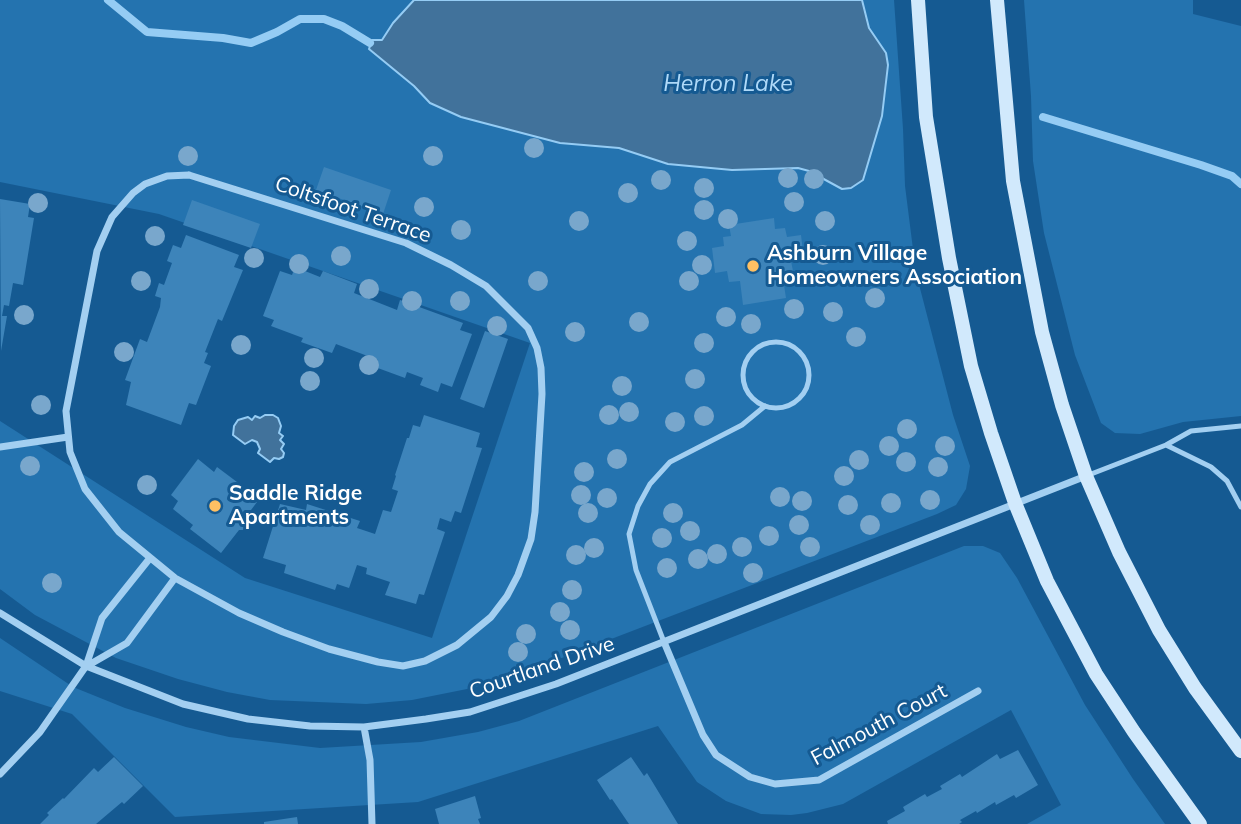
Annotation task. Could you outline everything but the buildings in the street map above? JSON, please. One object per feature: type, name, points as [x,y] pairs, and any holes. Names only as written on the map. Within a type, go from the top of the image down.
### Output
[{"type":"main road","points":[[918,0],[926,117],[959,313],[987,420],[1015,503],[1047,581],[1096,674],[1200,824]]},
{"type":"main road","points":[[997,0],[1013,181],[1042,332],[1062,405],[1086,476],[1119,552],[1159,630],[1195,688],[1241,751]]},
{"type":"street","name":"Coltsfoot Terrace","points":[[189,175],[406,243],[486,286],[528,328],[537,348],[541,381],[536,500],[531,539],[519,575],[507,596],[491,617],[470,636],[425,661],[402,666],[378,662],[329,649],[239,613],[175,578],[150,558],[119,532],[95,504],[78,473],[68,437],[66,411],[102,238],[111,218],[133,193],[145,184],[167,177],[189,175]]},
{"type":"street","points":[[0,447],[68,437]]},
{"type":"street","name":"Courtland Drive","points":[[0,613],[86,666],[183,704],[248,719],[310,726],[364,727],[470,712],[512,700],[1086,476]]},
{"type":"street","points":[[0,774],[40,732],[86,666],[102,618],[150,558]]},
{"type":"street","points":[[86,666],[127,643],[175,578]]},
{"type":"street","name":"Falmouth Court","points":[[664,642],[703,736],[716,755],[750,777],[775,784],[820,780],[978,691]]},
{"type":"street","points":[[364,727],[370,760],[372,824]]},
{"type":"lane","points":[[664,642],[636,570],[629,534],[638,506],[650,484],[670,462],[742,425],[765,406],[780,408],[794,403],[805,391],[809,374],[805,358],[796,348],[778,341],[762,345],[752,352],[744,364],[743,380],[750,396],[765,406]]},
{"type":"lane","points":[[1086,476],[1166,445],[1191,431],[1241,426]]},
{"type":"lane","points":[[1166,445],[1211,467],[1227,481],[1241,507]]},
{"type":"shaded area","points":[[0,0],[414,0],[382,40],[376,41],[369,49],[414,86],[430,103],[442,109],[461,117],[552,141],[619,148],[668,164],[732,170],[798,168],[842,189],[863,180],[882,116],[886,89],[886,53],[869,28],[862,0],[894,0],[905,186],[916,273],[953,415],[970,466],[966,489],[956,505],[937,514],[546,664],[472,688],[412,700],[366,704],[270,700],[178,679],[116,658],[35,615],[0,589],[0,421],[245,578],[432,638],[530,343],[159,214],[0,182]]},
{"type":"shaded area","points":[[1024,0],[1193,0],[1193,14],[1241,26],[1241,416],[1183,422],[1140,434],[1115,433],[1101,423],[1075,355],[1044,233],[1033,161]]},
{"type":"shaded area","points":[[964,546],[983,546],[1000,553],[1017,578],[1085,705],[1165,824],[1027,824],[1061,805],[1011,710],[843,804],[807,813],[761,814],[726,801],[697,782],[658,726],[418,802],[175,817],[72,714],[0,691],[0,638],[73,687],[125,708],[186,727],[229,737],[320,748],[421,742],[478,732],[519,721]]},
{"type":"water","name":"Herron Lake","points":[[414,0],[862,0],[869,28],[886,53],[888,65],[882,116],[863,180],[851,188],[842,189],[798,168],[732,170],[668,164],[619,148],[560,143],[461,117],[430,103],[414,86],[369,49],[372,40],[382,40]]},
{"type":"water","points":[[265,415],[278,418],[281,426],[279,433],[283,436],[280,440],[284,444],[281,449],[283,457],[274,458],[270,462],[258,453],[260,449],[257,442],[252,440],[245,444],[233,435],[238,420],[248,417],[252,420],[255,416],[260,418]]},
{"type":"waterway","points":[[108,0],[147,32],[251,43],[300,19],[324,19],[342,26],[370,43]]},
{"type":"waterway","points":[[1043,117],[1201,165],[1232,176],[1241,184]]},
{"type":"place","name":"Ashburn Village Homeowners Association","points":[[753,266]]},
{"type":"place","name":"Saddle Ridge Apartments","points":[[215,506]]}]
